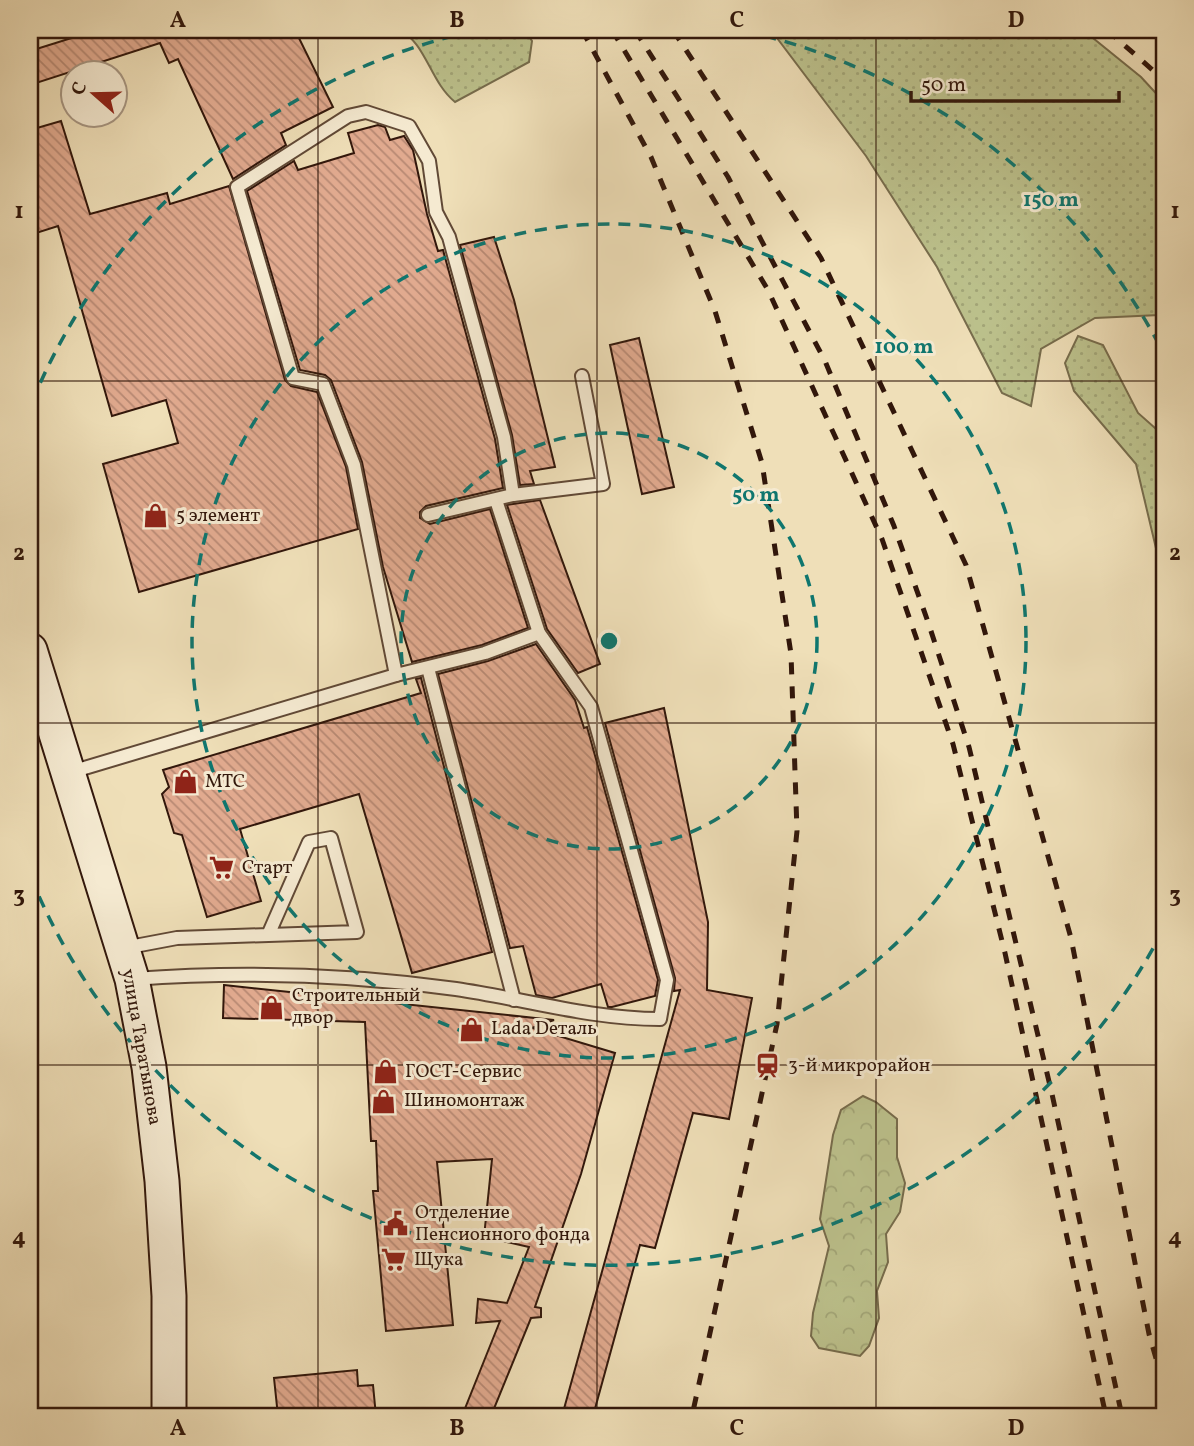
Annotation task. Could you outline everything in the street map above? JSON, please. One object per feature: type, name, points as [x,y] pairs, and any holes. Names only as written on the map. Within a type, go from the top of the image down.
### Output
[{"type":"street","name":"улица Таратынова","points":[[30,650],[132,979],[149,1067],[162,1181],[169,1296],[169,1416]]},
{"type":"lane","points":[[396,675],[354,465],[323,384],[293,378],[237,187],[348,116],[366,112],[409,125],[429,161],[436,212],[449,237],[457,264],[504,438],[513,495]]},
{"type":"lane","points":[[428,515],[513,495],[603,484],[582,376]]},
{"type":"lane","points":[[132,979],[201,974],[306,974],[383,980],[619,1018],[660,1020],[666,999],[667,980],[591,707],[539,633],[496,500]]},
{"type":"lane","points":[[67,773],[396,675],[485,653],[539,633]]},
{"type":"lane","points":[[428,668],[514,1000]]},
{"type":"lane","points":[[121,948],[177,938],[357,932],[331,838],[309,842],[269,933]]},
{"type":"green space","points":[[399,30],[525,30],[532,41],[529,62],[455,102],[440,84],[416,44]]},
{"type":"green space","points":[[771,30],[1083,30],[1141,77],[1164,102],[1164,253],[1159,315],[1095,318],[1041,349],[1031,406],[1002,393],[937,267],[866,156]]},
{"type":"green space","points":[[1078,336],[1103,345],[1138,413],[1164,436],[1164,582],[1136,464],[1074,391],[1065,363]]},
{"type":"green space","points":[[863,1096],[876,1102],[897,1119],[897,1157],[905,1183],[900,1212],[886,1234],[888,1262],[877,1291],[879,1318],[869,1346],[860,1356],[819,1348],[811,1336],[813,1313],[829,1246],[820,1219],[833,1135],[841,1110]]},
{"type":"building","points":[[97,30],[295,30],[333,107],[281,133],[286,145],[233,179],[178,59],[169,63],[160,43],[107,60],[60,60],[60,75],[30,85],[30,51]]},
{"type":"building","points":[[60,121],[60,130],[64,130],[90,214],[167,193],[170,204],[229,186],[285,380],[291,386],[317,392],[346,467],[358,529],[139,592],[103,464],[178,443],[166,400],[112,416],[58,226],[30,235],[30,130]]},
{"type":"building","points":[[378,125],[385,127],[390,140],[404,136],[413,150],[427,214],[438,251],[443,250],[495,439],[503,488],[426,506],[420,512],[420,518],[430,524],[490,509],[528,628],[482,645],[412,662],[383,567],[362,462],[331,380],[325,375],[300,370],[247,191],[294,161],[298,170],[354,153],[348,133]]},
{"type":"building","points":[[494,237],[514,300],[555,467],[530,471],[534,484],[520,485],[512,435],[460,245]]},
{"type":"building","points":[[639,338],[674,487],[642,494],[610,345]]},
{"type":"building","points":[[540,500],[600,664],[578,673],[547,629],[507,505]]},
{"type":"building","points":[[536,644],[575,700],[584,728],[587,727],[658,980],[655,996],[608,1007],[601,984],[552,998],[536,995],[523,946],[510,948],[438,674],[488,661]]},
{"type":"building","name":"Старт","points":[[421,678],[492,952],[412,973],[359,794],[240,829],[261,901],[207,917],[182,835],[174,833],[162,794],[169,787],[163,770],[421,693],[416,679]]},
{"type":"building","points":[[664,708],[708,922],[707,990],[752,998],[729,1119],[693,1113],[655,1248],[640,1245],[593,1416],[562,1416],[680,990],[674,991],[675,978],[605,723]]},
{"type":"building","points":[[224,985],[554,1020],[532,1028],[615,1053],[581,1174],[535,1307],[541,1308],[541,1317],[531,1318],[491,1416],[462,1416],[500,1321],[476,1323],[478,1299],[507,1303],[529,1247],[484,1237],[492,1159],[437,1162],[453,1325],[386,1331],[373,1191],[378,1191],[376,1141],[371,1141],[365,1022],[223,1018]]},
{"type":"building","points":[[357,1370],[358,1386],[373,1385],[376,1416],[278,1416],[274,1378]]},
{"type":"railway","points":[[582,30],[651,157],[715,311],[762,463],[791,654],[797,831],[777,1024],[692,1416]]},
{"type":"railway","points":[[612,30],[768,290],[882,539],[953,744],[1005,953],[1106,1416]]},
{"type":"railway","points":[[635,30],[728,177],[825,361],[894,526],[928,622],[969,747],[1052,1094],[1122,1416]]},
{"type":"railway","points":[[673,30],[821,258],[966,565],[1071,938],[1149,1334],[1164,1386]]},
{"type":"railway","points":[[1107,30],[1164,80]]},
{"type":"place","name":"5 элемент","points":[[156,516]]},
{"type":"place","name":"МТС","points":[[185,782]]},
{"type":"place","name":"Старт","points":[[222,868]]},
{"type":"place","name":"Строительный двор","points":[[272,1007]]},
{"type":"place","name":"Lada Dеталь","points":[[471,1029]]},
{"type":"place","name":"3-й микрорайон","points":[[768,1066]]},
{"type":"place","name":"ГОСТ-Сервис","points":[[385,1072]]},
{"type":"place","name":"Шиномонтаж","points":[[384,1101]]},
{"type":"place","name":"Отделение Пенсионного фонда","points":[[395,1224]]},
{"type":"place","name":"Щука","points":[[394,1260]]}]
